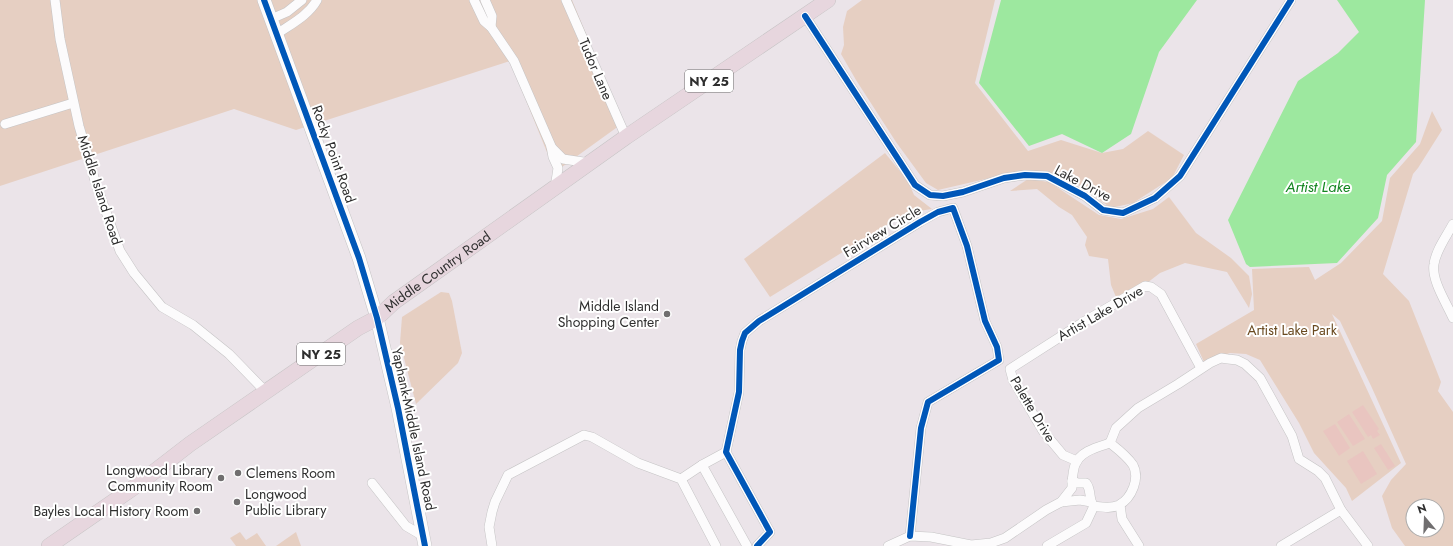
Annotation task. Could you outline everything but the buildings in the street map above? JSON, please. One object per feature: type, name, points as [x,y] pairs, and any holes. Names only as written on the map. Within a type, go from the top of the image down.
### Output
[{"type":"main road","name":"Rocky Point Road","points":[[264,0],[359,258],[377,318]]},
{"type":"main road","name":"Middle Country Road","points":[[49,546],[133,488],[190,444],[358,328],[377,318],[394,302],[626,137],[828,0]]},
{"type":"main road","name":"Yaphank-Middle Island Road","points":[[377,318],[398,408],[424,541]]},
{"type":"street","name":"Middle Island Road","points":[[55,0],[60,39],[73,103],[102,202],[120,251],[134,273],[162,307],[193,325],[229,354],[266,392]]},
{"type":"street","points":[[271,19],[287,12],[302,0]]},
{"type":"street","points":[[277,34],[298,21],[317,0]]},
{"type":"street","points":[[474,0],[484,21],[491,28],[514,62],[558,168],[555,188]]},
{"type":"street","points":[[485,0],[492,16],[491,28]]},
{"type":"street","name":"Tudor Lane","points":[[566,0],[626,137]]},
{"type":"street","name":"Lake Drive","points":[[805,16],[915,185],[930,195],[943,196],[963,192],[1004,178],[1024,175],[1047,176],[1084,196],[1103,210],[1123,213],[1154,198],[1180,176],[1291,0]]},
{"type":"street","points":[[5,124],[73,103]]},
{"type":"street","points":[[550,146],[563,159],[590,163]]},
{"type":"street","name":"Fairview Circle","points":[[726,452],[739,392],[740,350],[745,333],[759,321],[920,222],[938,212],[953,208],[967,246],[985,321],[997,347],[999,360],[928,402],[921,428],[910,536]]},
{"type":"street","points":[[1453,224],[1439,250],[1433,266],[1437,283],[1453,318]]},
{"type":"street","name":"Artist Lake Drive","points":[[1010,369],[1084,320],[1145,286],[1151,286],[1161,294],[1201,368]]},
{"type":"street","points":[[1061,502],[1072,488],[1072,481],[1077,461],[1088,451],[1110,443],[1116,428],[1138,408],[1201,368],[1221,358],[1237,360],[1253,370],[1260,378],[1292,436],[1299,459],[1318,471],[1325,478],[1342,510],[1368,546]]},
{"type":"street","name":"Palette Drive","points":[[1010,369],[1013,380],[1043,431],[1063,456],[1077,461]]},
{"type":"street","points":[[492,546],[489,527],[494,502],[508,475],[581,436],[588,435],[638,463],[681,479],[716,546]]},
{"type":"street","points":[[888,546],[910,536],[931,537],[971,545],[990,544],[1006,538],[1046,510],[1061,502],[1080,500],[1093,504],[1113,507],[1120,505],[1128,496],[1137,478],[1133,466],[1125,455],[1110,443]]},
{"type":"street","points":[[681,479],[702,465],[726,452],[770,532],[757,546]]},
{"type":"street","points":[[702,465],[747,546]]},
{"type":"street","points":[[1048,546],[1086,523],[1093,504],[1089,487],[1086,482],[1078,483],[1072,481]]},
{"type":"street","points":[[372,483],[406,526],[424,541]]},
{"type":"street","points":[[1120,505],[1122,519],[1139,546]]},
{"type":"street","points":[[1282,546],[1342,510]]},
{"type":"green space","points":[[0,0],[572,0],[623,123],[555,172],[510,61],[296,130],[234,109],[0,186]]},
{"type":"green space","points":[[862,0],[995,0],[975,83],[1028,151],[1061,140],[1102,153],[1123,149],[1148,131],[1184,155],[1172,178],[1133,203],[1111,208],[1077,184],[1020,171],[938,190],[926,183],[896,142],[841,54],[844,45],[843,27],[847,11]]},
{"type":"green space","name":"Artist Lake Park","points":[[1432,111],[1442,130],[1413,174],[1383,274],[1409,301],[1441,382],[1438,391],[1453,412],[1453,546],[1405,546],[1392,528],[1382,496],[1391,480],[1406,464],[1340,321],[1332,314],[1401,463],[1352,501],[1346,488],[1314,453],[1299,423],[1260,360],[1246,354],[1230,353],[1204,362],[1196,344],[1254,310],[1252,269],[1309,267],[1315,280],[1341,263],[1382,221],[1390,178],[1420,144]]},
{"type":"green space","points":[[885,153],[908,181],[914,195],[932,209],[906,213],[770,297],[744,259]]},
{"type":"green space","points":[[1028,179],[1049,182],[1099,215],[1121,219],[1153,209],[1169,197],[1196,233],[1231,258],[1249,276],[1252,294],[1249,308],[1227,272],[1185,263],[1160,273],[1147,283],[1116,297],[1111,285],[1108,259],[1089,256],[1085,245],[1087,237],[1072,215],[1059,207],[1037,189],[1010,191]]},
{"type":"green space","points":[[441,292],[449,293],[452,301],[462,353],[458,363],[416,404],[400,343],[402,317]]},
{"type":"green space","points":[[240,532],[246,540],[257,533],[266,546],[236,546],[230,538]]},
{"type":"green space","points":[[296,532],[301,546],[276,546]]},
{"type":"shaded area","points":[[1363,405],[1379,429],[1377,431],[1380,435],[1373,439],[1371,435],[1368,437],[1352,412]]},
{"type":"shaded area","points":[[1349,414],[1365,439],[1353,446],[1337,422]]},
{"type":"shaded area","points":[[1335,424],[1350,448],[1339,456],[1323,431]]},
{"type":"shaded area","points":[[1381,444],[1395,466],[1388,470],[1374,448]]},
{"type":"shaded area","points":[[1363,451],[1377,474],[1361,484],[1347,461]]},
{"type":"water","points":[[1001,0],[1197,0],[1159,52],[1131,134],[1102,153],[1062,134],[1029,146],[979,83]]},
{"type":"water","name":"Artist Lake","points":[[1337,0],[1425,0],[1416,142],[1387,175],[1378,218],[1337,263],[1250,267],[1246,264],[1228,220],[1298,81],[1338,53],[1359,32]]},
{"type":"cycle path","points":[[264,0],[359,258],[377,318],[398,408],[425,546]]},
{"type":"cycle path","points":[[805,16],[915,185],[930,195],[943,196],[963,192],[1004,178],[1025,175],[1047,176],[1085,196],[1103,210],[1123,213],[1155,198],[1180,176],[1291,0]]},
{"type":"cycle path","points":[[757,546],[770,532],[726,452],[739,392],[740,350],[745,333],[759,321],[920,222],[938,212],[953,208],[967,246],[985,321],[997,347],[999,360],[928,402],[921,428],[910,536]]},
{"type":"place","name":"Middle Island Shopping Center","points":[[667,314]]},
{"type":"place","name":"Clemens Room","points":[[238,473]]},
{"type":"place","name":"Longwood Library Community Room","points":[[221,478]]},
{"type":"place","name":"Longwood Public Library","points":[[237,502]]},
{"type":"place","name":"Bayles Local History Room","points":[[197,511]]}]
